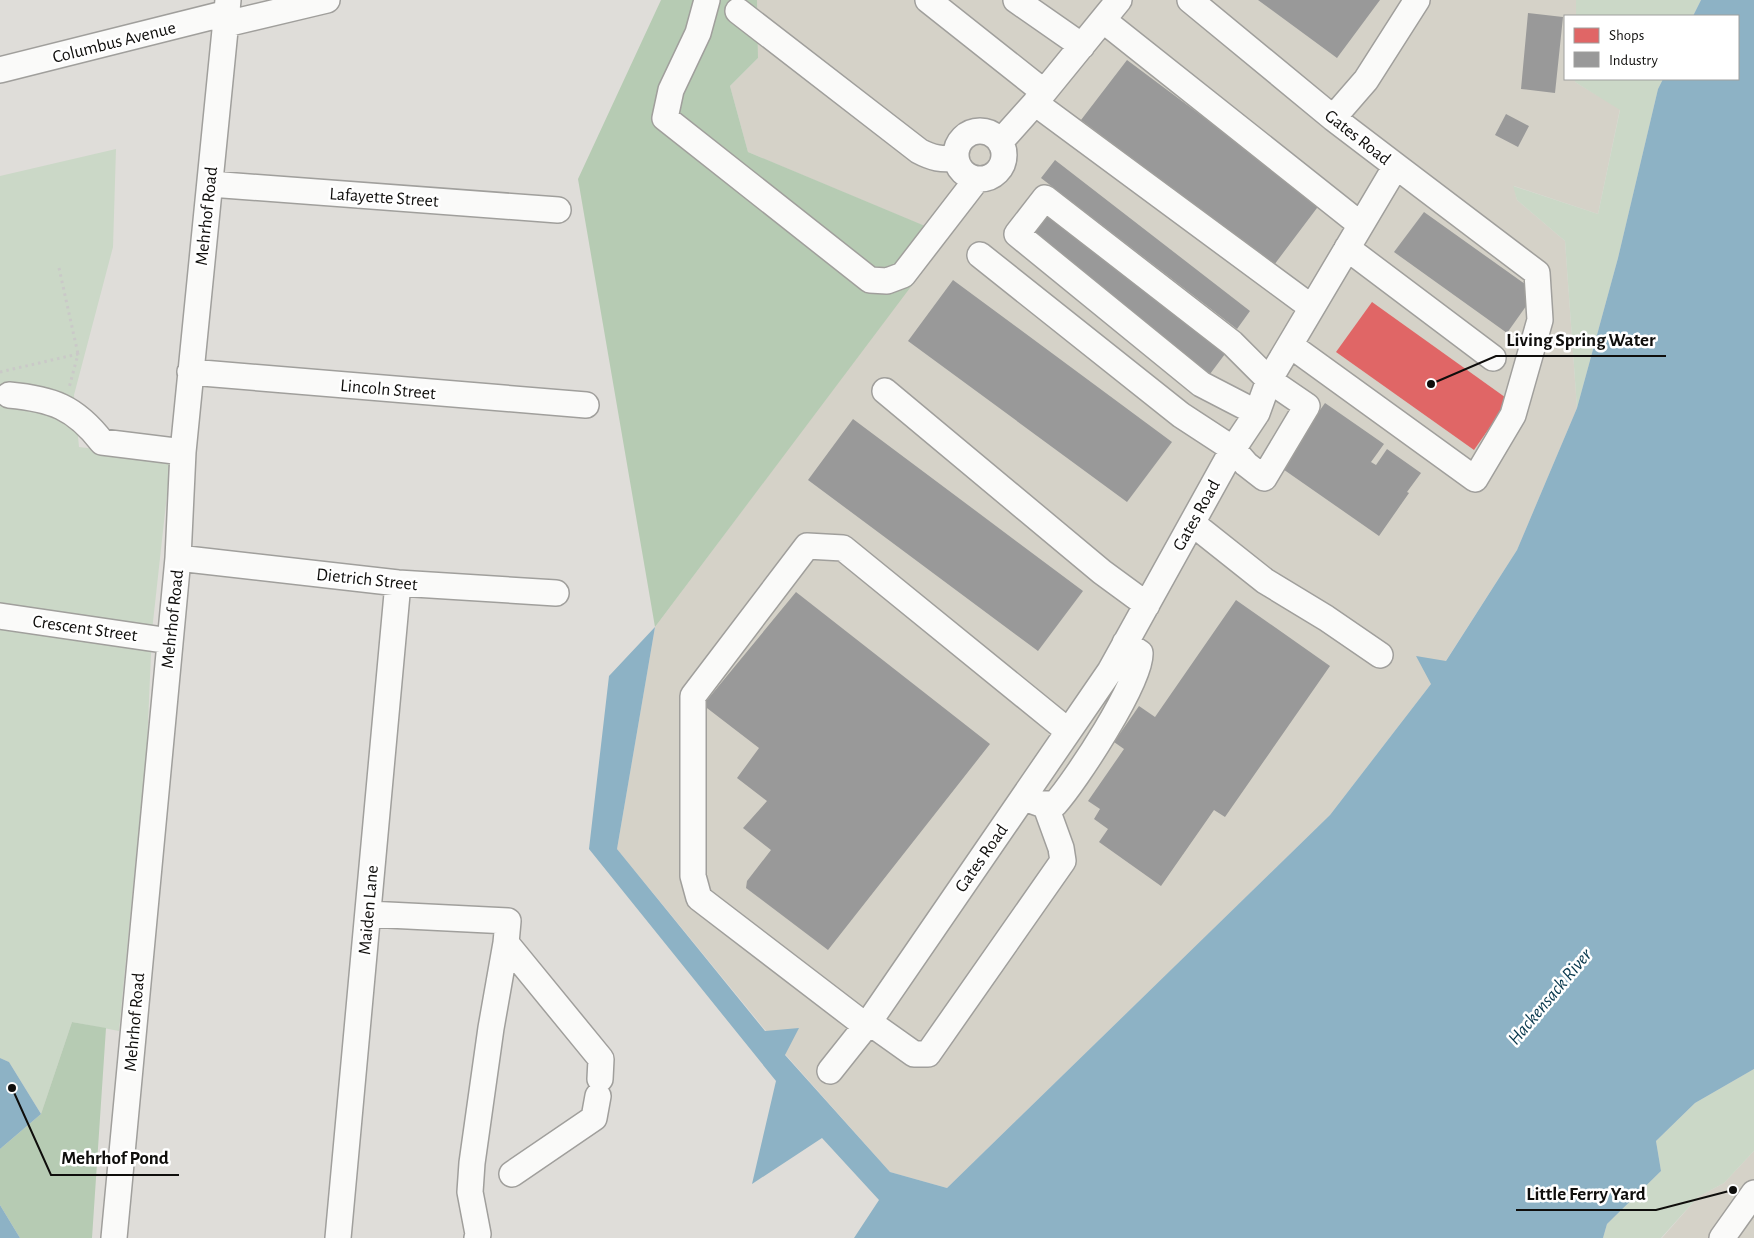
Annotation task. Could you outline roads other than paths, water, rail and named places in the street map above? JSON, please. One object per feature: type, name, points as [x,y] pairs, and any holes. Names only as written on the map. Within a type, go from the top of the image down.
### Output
[{"type":"street","name":"Columbus Avenue","points":[[0,70],[227,12],[326,0]]},
{"type":"street","points":[[706,0],[698,33],[671,90],[664,118],[870,280],[887,282],[903,275],[977,179]]},
{"type":"street","points":[[928,0],[1040,97],[1311,307]]},
{"type":"street","points":[[1016,0],[1082,46]]},
{"type":"street","name":"Gates Road","points":[[830,1071],[1034,800],[1068,731],[1110,672],[1233,449],[1256,413],[1269,380],[1396,166],[1333,118],[1190,0]]},
{"type":"street","points":[[1333,118],[1366,80],[1417,0]]},
{"type":"street","points":[[1000,142],[1082,46],[1108,7],[1361,225]]},
{"type":"street","points":[[738,11],[919,151],[933,158],[946,160],[956,158]]},
{"type":"street","name":"Mehrhof Road","points":[[114,1238],[178,558],[182,452],[227,12]]},
{"type":"street","points":[[979,131],[987,132],[1000,142],[1004,157],[998,171],[984,179],[977,179],[963,172],[958,166],[956,150],[959,143],[972,133],[979,131]]},
{"type":"street","points":[[1290,345],[1475,479],[1513,415],[1540,320],[1537,273],[1396,166]]},
{"type":"street","name":"Lafayette Street","points":[[210,184],[558,210]]},
{"type":"street","points":[[980,255],[1181,415],[1233,449],[1246,464],[1264,478],[1307,406],[1269,380],[1232,343],[1045,198],[1017,234],[1201,384],[1256,413]]},
{"type":"street","points":[[1347,248],[1493,358]]},
{"type":"street","name":"Lincoln Street","points":[[190,372],[586,405]]},
{"type":"street","points":[[5,384],[71,411],[89,426],[102,442],[182,452]]},
{"type":"street","points":[[885,391],[1102,572],[1147,605]]},
{"type":"street","points":[[1192,523],[1265,582],[1326,618],[1380,655]]},
{"type":"street","points":[[1034,800],[1061,848],[1063,861],[928,1054],[914,1054],[867,1024],[699,898],[693,876],[693,696],[807,546],[843,548],[1068,731]]},
{"type":"street","name":"Dietrich Street","points":[[178,558],[398,583],[556,592]]},
{"type":"street","name":"Maiden Lane","points":[[338,1238],[398,583]]},
{"type":"street","name":"Crescent Street","points":[[0,616],[170,641]]},
{"type":"street","points":[[1034,800],[1055,804],[1067,791],[1126,696],[1140,660],[1140,654],[1125,643]]},
{"type":"street","points":[[368,914],[507,932],[547,992],[601,1059],[594,1118],[512,1174]]},
{"type":"street","points":[[477,1238],[478,1234],[470,1192],[472,1163],[507,932]]},
{"type":"street","points":[[1722,1238],[1754,1192]]},
{"type":"water","name":"Hackensack River","points":[[1701,0],[1754,0],[1754,1069],[1695,1103],[1656,1141],[1661,1171],[1607,1224],[1603,1238],[854,1238],[879,1200],[822,1138],[752,1184],[776,1081],[589,849],[609,676],[655,627],[617,849],[765,1031],[799,1028],[785,1055],[890,1172],[947,1188],[1330,815],[1431,684],[1416,656],[1446,661],[1517,550],[1577,408],[1618,258],[1658,89],[1662,80],[1739,80],[1739,15],[1694,15]]},
{"type":"water","points":[[0,1058],[9,1062],[41,1114],[0,1149]]},
{"type":"water","points":[[0,1205],[20,1238],[0,1238]]},
{"type":"place","name":"Living Spring Water","points":[[1431,384]]},
{"type":"place","name":"Mehrhof Pond","points":[[12,1088]]},
{"type":"place","name":"Little Ferry Yard","points":[[1733,1190]]}]
